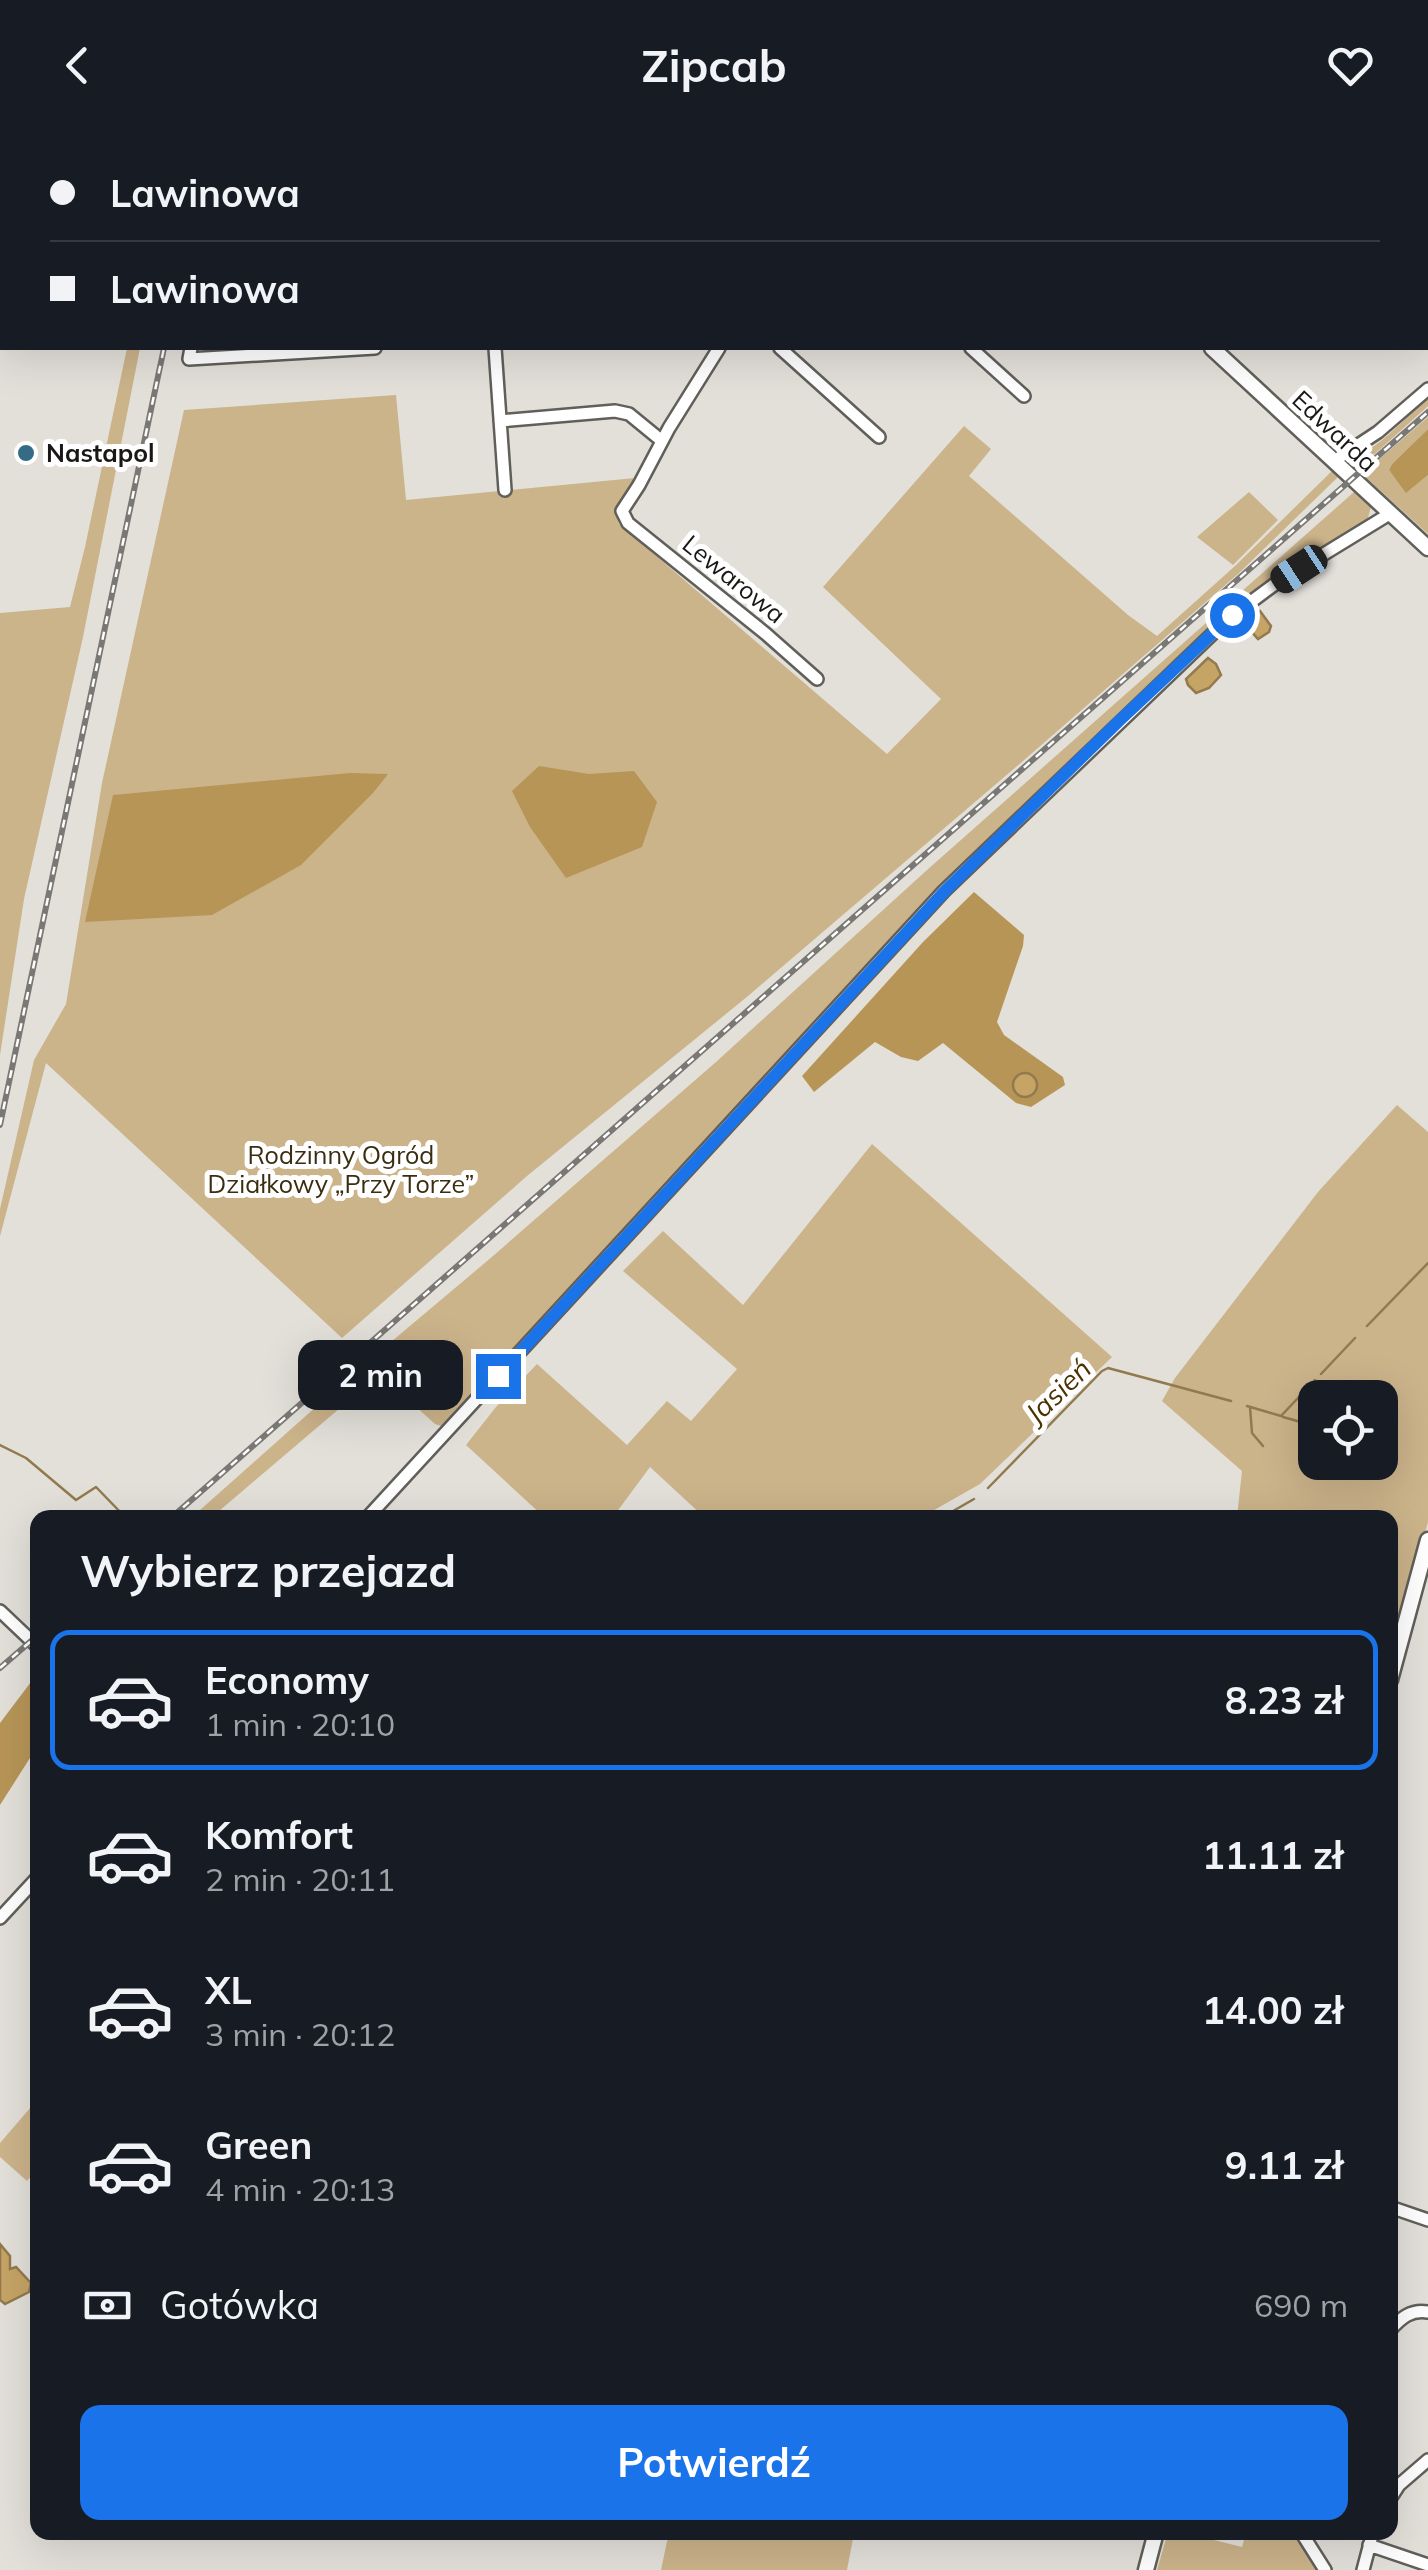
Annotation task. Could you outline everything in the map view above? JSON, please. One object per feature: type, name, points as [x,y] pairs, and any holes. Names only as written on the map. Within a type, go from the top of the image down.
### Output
[{"type":"street","points":[[190,353],[301,350]]},
{"type":"street","points":[[496,350],[505,490]]},
{"type":"street","points":[[500,421],[620,412],[629,414],[662,440],[718,350]]},
{"type":"street","points":[[782,350],[879,437]]},
{"type":"street","points":[[973,350],[1024,396]]},
{"type":"street","name":"Edwarda","points":[[1214,350],[1428,548]]},
{"type":"street","points":[[1334,461],[1378,432],[1428,389]]},
{"type":"street","name":"Lewarowa","points":[[662,440],[622,514],[817,679]]},
{"type":"street","points":[[374,1510],[997,838],[1228,618],[1391,513]]},
{"type":"street","points":[[1398,1651],[1428,1540]]},
{"type":"street","points":[[0,1611],[30,1640]]},
{"type":"street","points":[[0,1918],[30,1886]]},
{"type":"street","points":[[1398,2210],[1428,2220]]},
{"type":"street","points":[[1398,2323],[1412,2312],[1428,2312]]},
{"type":"street","points":[[1398,2487],[1428,2460]]},
{"type":"street","points":[[1146,2570],[1154,2540]]},
{"type":"street","points":[[1306,2540],[1324,2570]]},
{"type":"street","points":[[1363,2570],[1371,2540]]},
{"type":"street","points":[[1373,2540],[1428,2565]]},
{"type":"green space","points":[[127,350],[140,350],[83,637],[24,899],[0,1055],[0,613],[70,607]]},
{"type":"green space","name":"Rodzinny Ogród Działkowy „Przy Torze”","points":[[396,395],[406,500],[635,478],[615,510],[619,524],[887,754],[941,699],[823,587],[964,426],[991,449],[969,476],[1157,636],[1332,471],[1338,477],[1238,574],[1023,761],[748,996],[527,1176],[342,1338],[46,1063],[0,1236],[0,1209],[34,1060],[66,1004],[102,783],[184,410]]},
{"type":"green space","points":[[1428,397],[1428,406],[1358,469],[1348,460],[1381,441]]},
{"type":"green space","points":[[1428,417],[1428,429],[1389,470],[1407,492],[1428,475],[1428,534],[1362,474]]},
{"type":"green space","points":[[1249,492],[1278,520],[1233,565],[1197,537]]},
{"type":"green space","points":[[1354,492],[1371,507],[1367,521],[1231,610],[1207,631],[951,878],[444,1427],[435,1424],[380,1374],[220,1510],[200,1510],[716,1062]]},
{"type":"green space","points":[[1397,1105],[1428,1132],[1428,1522],[1398,1629],[1398,1510],[1238,1510],[1242,1471],[1162,1401],[1175,1378],[1318,1192]]},
{"type":"green space","points":[[872,1144],[1112,1357],[980,1484],[934,1510],[696,1510],[650,1467],[618,1510],[536,1510],[466,1445],[537,1364],[627,1445],[667,1401],[691,1421],[737,1369],[623,1271],[663,1231],[743,1305]]},
{"type":"green space","points":[[30,2108],[27,2181],[0,2157],[0,2143]]},
{"type":"green space","points":[[667,2540],[853,2540],[847,2570],[661,2570]]},
{"type":"green space","points":[[1166,2540],[1214,2540],[1242,2547],[1244,2540],[1304,2540],[1322,2570],[1157,2570]]},
{"type":"shaded area","points":[[1428,429],[1428,475],[1406,493],[1389,470]]},
{"type":"shaded area","points":[[1260,611],[1271,626],[1258,639],[1244,623]]},
{"type":"shaded area","points":[[1208,658],[1221,675],[1209,688],[1196,693],[1186,679]]},
{"type":"shaded area","points":[[539,766],[589,774],[634,771],[657,802],[642,847],[566,878],[530,827],[512,791]]},
{"type":"shaded area","points":[[350,773],[388,774],[301,865],[212,915],[85,922],[113,795]]},
{"type":"shaded area","points":[[974,892],[1024,935],[997,1022],[1004,1035],[1063,1077],[1065,1085],[1031,1107],[1016,1103],[943,1043],[918,1061],[901,1057],[875,1042],[814,1092],[802,1076],[923,942]]},
{"type":"shaded area","points":[[1025,1073],[1034,1076],[1034,1094],[1025,1097],[1016,1094],[1013,1085],[1016,1076]]},
{"type":"shaded area","points":[[30,1683],[30,1758],[0,1805],[0,1723]]},
{"type":"shaded area","points":[[0,2244],[10,2256],[10,2269],[16,2267],[30,2282],[30,2288],[29,2292],[5,2304],[0,2300]]},
{"type":"waterway","name":"Jasień","points":[[1367,1326],[1428,1263]]},
{"type":"waterway","name":"Jasień","points":[[1321,1374],[1355,1338]]},
{"type":"waterway","name":"Jasień","points":[[988,1488],[1108,1368],[1231,1401]]},
{"type":"waterway","name":"Jasień","points":[[1247,1406],[1281,1416],[1298,1398]]},
{"type":"waterway","points":[[1250,1407],[1252,1433],[1263,1446]]},
{"type":"waterway","points":[[1283,1417],[1298,1421]]},
{"type":"waterway","name":"Jasień","points":[[0,1445],[26,1458],[76,1500],[96,1487],[118,1510]]},
{"type":"waterway","name":"Jasień","points":[[955,1510],[974,1499]]},
{"type":"railway","points":[[0,1125],[164,350]]},
{"type":"railway","points":[[180,1510],[1428,412]]},
{"type":"railway","points":[[0,1668],[30,1642]]},
{"type":"place","name":"Nastapol","points":[[26,453]]},
{"type":"route","points":[[498,1376],[944,892],[1232,615]]}]
